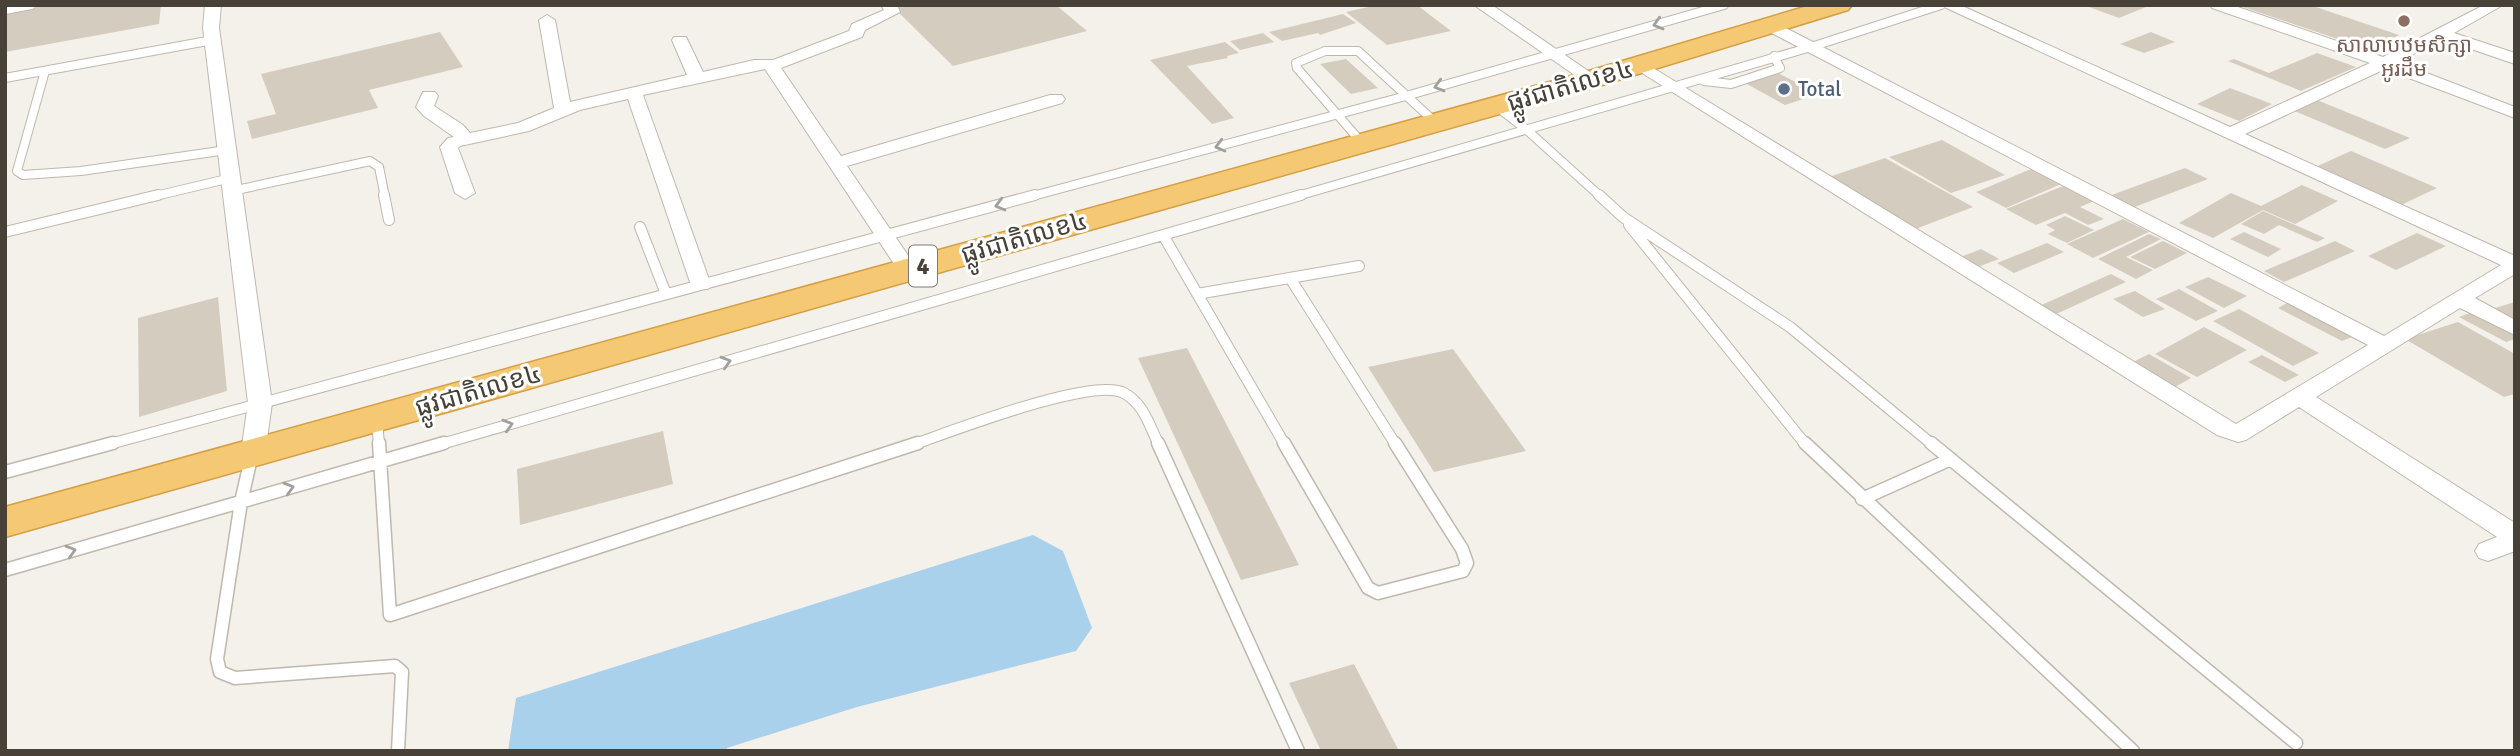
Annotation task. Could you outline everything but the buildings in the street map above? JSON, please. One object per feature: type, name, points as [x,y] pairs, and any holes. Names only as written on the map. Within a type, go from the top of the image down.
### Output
[{"type":"highway","name":"ផ្លូវជាតិលេខ៤","points":[[5,522],[1639,66],[1773,42],[1839,5]]},
{"type":"street","points":[[213,5],[213,40],[260,403],[253,453]]},
{"type":"street","points":[[772,66],[856,34],[858,27],[892,12],[889,5]]},
{"type":"street","points":[[1481,5],[1592,79]]},
{"type":"street","points":[[1947,5],[2515,264]]},
{"type":"street","points":[[2217,5],[2384,63],[2515,113]]},
{"type":"street","points":[[2230,134],[2384,63],[2496,5]]},
{"type":"street","points":[[547,20],[563,109]]},
{"type":"street","points":[[2442,34],[2515,60]]},
{"type":"street","points":[[680,40],[697,78]]},
{"type":"street","points":[[1773,42],[1811,47],[2385,345]]},
{"type":"street","points":[[464,193],[449,147],[454,142],[523,127],[563,109],[764,63],[772,66],[908,270]]},
{"type":"street","points":[[1639,66],[2225,429],[2238,434],[2301,398],[2515,264]]},
{"type":"street","points":[[634,93],[701,285]]},
{"type":"street","points":[[429,96],[425,107],[432,116],[453,124],[466,140]]},
{"type":"street","points":[[837,163],[1056,99]]},
{"type":"street","points":[[2462,299],[2515,329]]},
{"type":"street","points":[[2301,398],[2515,538]]},
{"type":"street","points":[[2488,551],[2515,538]]},
{"type":"lane","points":[[5,10],[31,5]]},
{"type":"lane","points":[[5,472],[1406,96],[1724,5]]},
{"type":"lane","points":[[5,570],[1672,88],[1697,80],[1773,42],[1811,47],[1941,5]]},
{"type":"lane","points":[[5,78],[213,40]]},
{"type":"lane","points":[[1362,143],[1297,68],[1296,63],[1301,58],[1341,49],[1358,51],[1436,123]]},
{"type":"lane","points":[[45,71],[17,171],[23,176],[81,171],[227,150]]},
{"type":"lane","points":[[1496,106],[1527,130],[1623,217],[1790,327],[2296,743]]},
{"type":"lane","points":[[5,232],[232,185],[370,161],[375,163],[381,173],[389,220]]},
{"type":"lane","points":[[1623,217],[1811,451],[2133,751]]},
{"type":"lane","points":[[640,227],[666,295]]},
{"type":"lane","points":[[1163,236],[1368,588],[1378,593],[1386,593],[1463,571],[1467,563],[1462,549],[1290,278]]},
{"type":"lane","points":[[1197,294],[1359,266]]},
{"type":"lane","points":[[377,418],[390,615],[1062,396],[1088,390],[1121,391],[1140,404],[1298,751]]},
{"type":"lane","points":[[253,453],[241,502],[216,659],[219,672],[235,678],[395,666],[402,672],[398,751]]},
{"type":"lane","points":[[1862,499],[1951,459]]},
{"type":"water","points":[[1033,535],[1063,551],[1092,628],[1076,651],[857,707],[727,748],[726,751],[508,751],[516,698]]},
{"type":"place","name":"សាលាបឋមសិក្សា អូរដឹម","points":[[2404,21]]},
{"type":"place","name":"Total","points":[[1784,89]]}]
